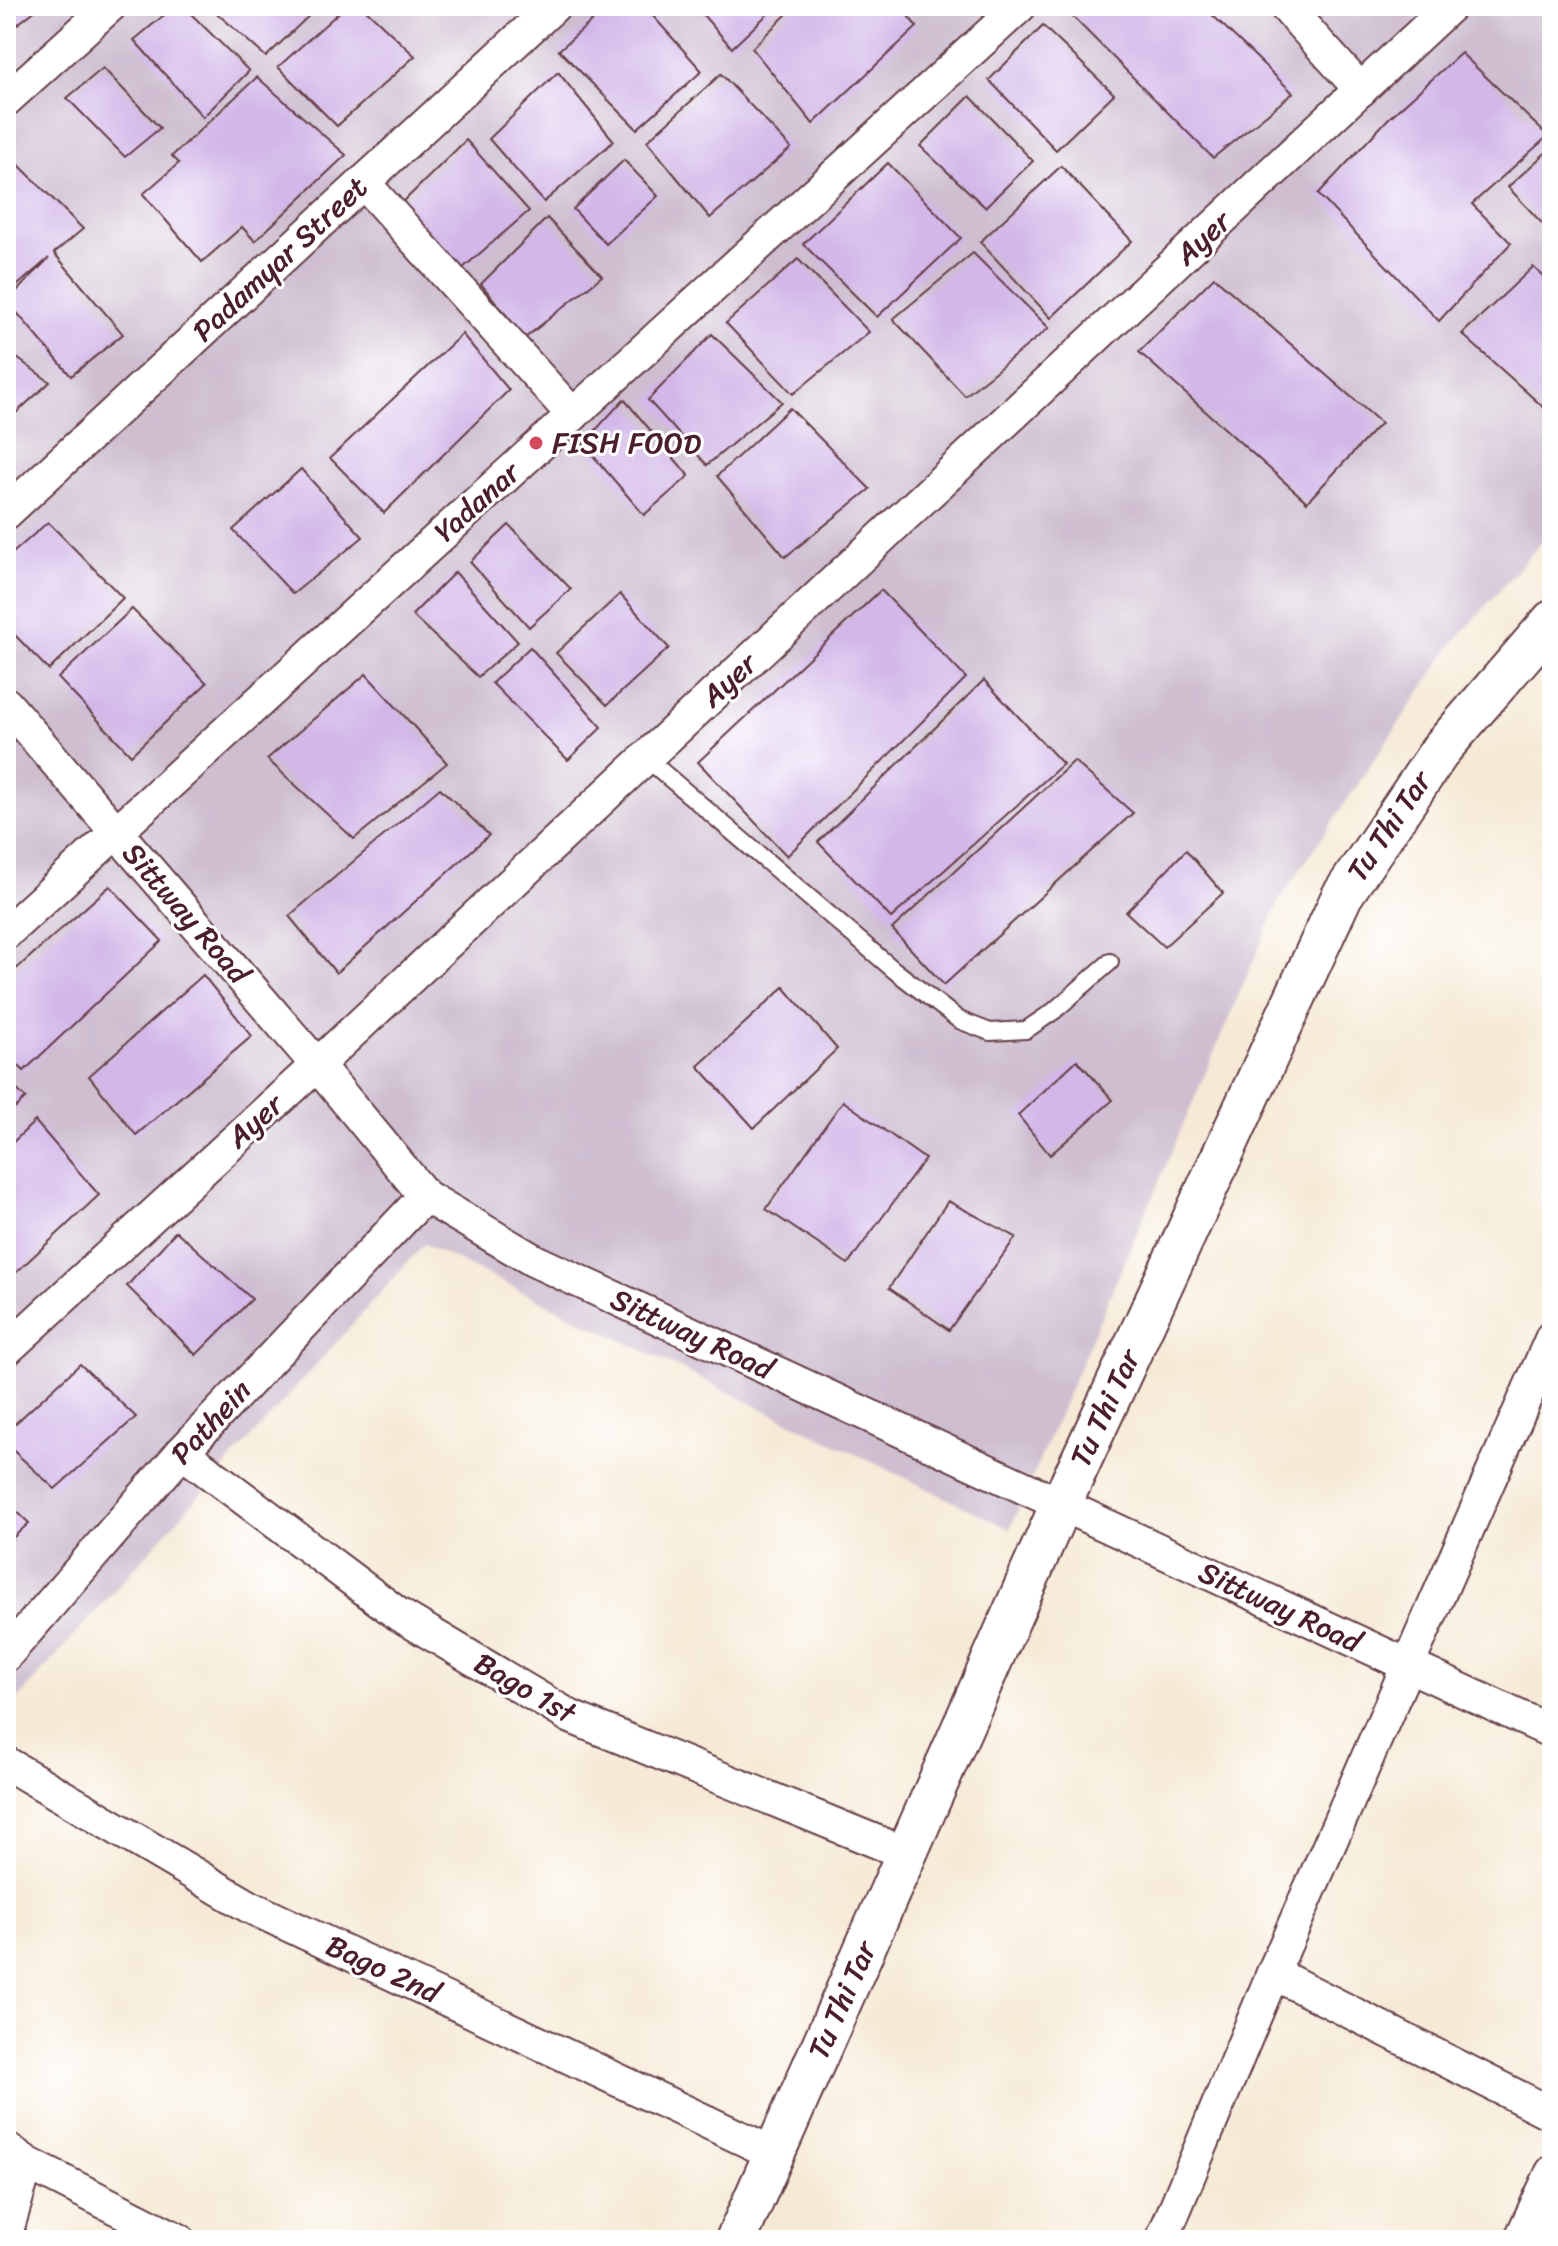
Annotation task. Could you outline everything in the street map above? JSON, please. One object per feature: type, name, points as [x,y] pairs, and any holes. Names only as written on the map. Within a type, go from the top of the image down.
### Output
[{"type":"street","points":[[6,100],[110,6]]},
{"type":"street","name":"Padamyar Street","points":[[6,513],[554,6]]},
{"type":"street","name":"Yadanar","points":[[6,933],[1020,6]]},
{"type":"street","points":[[1285,6],[1361,90]]},
{"type":"street","name":"Ayer","points":[[6,1350],[317,1065],[1450,6]]},
{"type":"street","points":[[363,182],[573,415]]},
{"type":"street","name":"Tu Thi Tar","points":[[736,2240],[1061,1504],[1342,896],[1442,748],[1552,621]]},
{"type":"street","name":"Sittway Road","points":[[6,704],[317,1065],[425,1196],[533,1260],[1552,1732]]},
{"type":"street","name":"Pathein","points":[[6,1655],[182,1452],[425,1196]]},
{"type":"street","points":[[1162,2240],[1273,1973],[1549,1351]]},
{"type":"street","name":"Bago 1st","points":[[182,1452],[398,1614],[571,1717],[907,1854]]},
{"type":"street","name":"Bago 2nd","points":[[6,1763],[250,1907],[773,2153]]},
{"type":"street","points":[[1273,1973],[1552,2114]]},
{"type":"street","points":[[6,2234],[16,2156],[179,2240]]},
{"type":"street","points":[[1520,2240],[1552,2172]]},
{"type":"lane","points":[[646,758],[894,970],[959,1020],[990,1032],[1026,1030],[1054,1011],[1110,962]]},
{"type":"shaded area","points":[[6,6],[1552,6],[1552,530],[1451,646],[1279,901],[1010,1529],[424,1244],[6,1712]]},
{"type":"building","points":[[6,6],[41,6],[6,33]]},
{"type":"building","points":[[175,6],[183,6],[249,71],[203,117],[134,40]]},
{"type":"building","points":[[209,6],[319,6],[266,57]]},
{"type":"building","points":[[346,6],[362,6],[415,56],[337,126],[278,67]]},
{"type":"building","points":[[609,6],[644,6],[702,71],[637,129],[559,50]]},
{"type":"building","points":[[695,6],[776,6],[732,48]]},
{"type":"building","points":[[795,6],[900,6],[917,27],[813,124],[752,48]]},
{"type":"building","points":[[1080,6],[1203,6],[1293,93],[1213,158],[1071,15]]},
{"type":"building","points":[[1043,26],[1114,94],[1056,150],[989,80]]},
{"type":"building","points":[[1461,53],[1548,136],[1472,204],[1511,243],[1439,321],[1318,194],[1388,119]]},
{"type":"building","points":[[103,68],[160,128],[125,157],[67,98]]},
{"type":"building","points":[[558,72],[614,141],[544,202],[489,139]]},
{"type":"building","points":[[721,74],[791,148],[710,218],[647,141]]},
{"type":"building","points":[[257,77],[346,155],[255,241],[242,227],[202,262],[143,194],[179,163],[172,156]]},
{"type":"building","points":[[970,96],[1033,161],[985,207],[920,146]]},
{"type":"building","points":[[466,140],[529,211],[463,268],[399,206]]},
{"type":"building","points":[[1552,147],[1552,234],[1508,187]]},
{"type":"building","points":[[9,155],[83,229],[54,253],[123,334],[71,376],[7,301],[49,258],[10,292],[6,288],[6,157]]},
{"type":"building","points":[[624,160],[658,196],[606,244],[573,209]]},
{"type":"building","points":[[888,163],[961,238],[877,317],[803,244]]},
{"type":"building","points":[[1061,166],[1132,241],[1051,318],[980,242]]},
{"type":"building","points":[[547,218],[602,276],[525,338],[481,284]]},
{"type":"building","points":[[973,253],[1049,328],[965,396],[893,319]]},
{"type":"building","points":[[798,259],[869,332],[793,394],[726,323]]},
{"type":"building","points":[[1533,267],[1552,284],[1552,415],[1462,334]]},
{"type":"building","points":[[1214,277],[1381,423],[1307,502],[1139,352]]},
{"type":"building","points":[[462,334],[509,390],[384,513],[330,458]]},
{"type":"building","points":[[712,334],[782,402],[707,465],[648,400]]},
{"type":"building","points":[[6,350],[50,382],[6,422]]},
{"type":"building","points":[[624,399],[689,476],[644,515],[583,444]]},
{"type":"building","points":[[790,408],[870,489],[785,557],[717,476]]},
{"type":"building","points":[[301,469],[363,537],[293,594],[233,530]]},
{"type":"building","points":[[48,522],[123,598],[49,670],[6,626],[6,559]]},
{"type":"building","points":[[509,525],[571,589],[529,627],[470,562]]},
{"type":"building","points":[[455,572],[518,642],[478,677],[412,615]]},
{"type":"building","points":[[881,590],[966,678],[787,856],[698,762]]},
{"type":"building","points":[[620,594],[669,648],[607,705],[556,653]]},
{"type":"building","points":[[132,609],[207,683],[131,755],[58,678]]},
{"type":"building","points":[[530,647],[602,727],[568,760],[492,683]]},
{"type":"building","points":[[366,674],[447,763],[354,839],[267,759]]},
{"type":"building","points":[[984,680],[1063,764],[891,918],[818,842]]},
{"type":"building","points":[[1074,761],[1133,813],[944,985],[892,929]]},
{"type":"building","points":[[440,788],[489,835],[336,973],[289,916]]},
{"type":"building","points":[[1186,850],[1223,893],[1164,947],[1126,912]]},
{"type":"building","points":[[110,886],[162,941],[24,1071],[6,1053],[6,978]]},
{"type":"building","points":[[203,975],[252,1036],[136,1135],[89,1076]]},
{"type":"building","points":[[784,987],[837,1049],[754,1128],[698,1066]]},
{"type":"building","points":[[1077,1060],[1113,1100],[1050,1155],[1018,1115]]},
{"type":"building","points":[[6,1080],[26,1098],[6,1117]]},
{"type":"building","points":[[843,1101],[925,1159],[848,1264],[766,1209]]},
{"type":"building","points":[[35,1121],[99,1195],[6,1282],[6,1149]]},
{"type":"building","points":[[948,1201],[1016,1237],[949,1330],[889,1288]]},
{"type":"building","points":[[176,1231],[252,1299],[196,1355],[127,1286]]},
{"type":"building","points":[[80,1364],[136,1417],[55,1489],[6,1444],[6,1432]]},
{"type":"building","points":[[6,1501],[29,1523],[6,1544]]},
{"type":"place","name":"FISH FOOD","points":[[536,443]]}]
